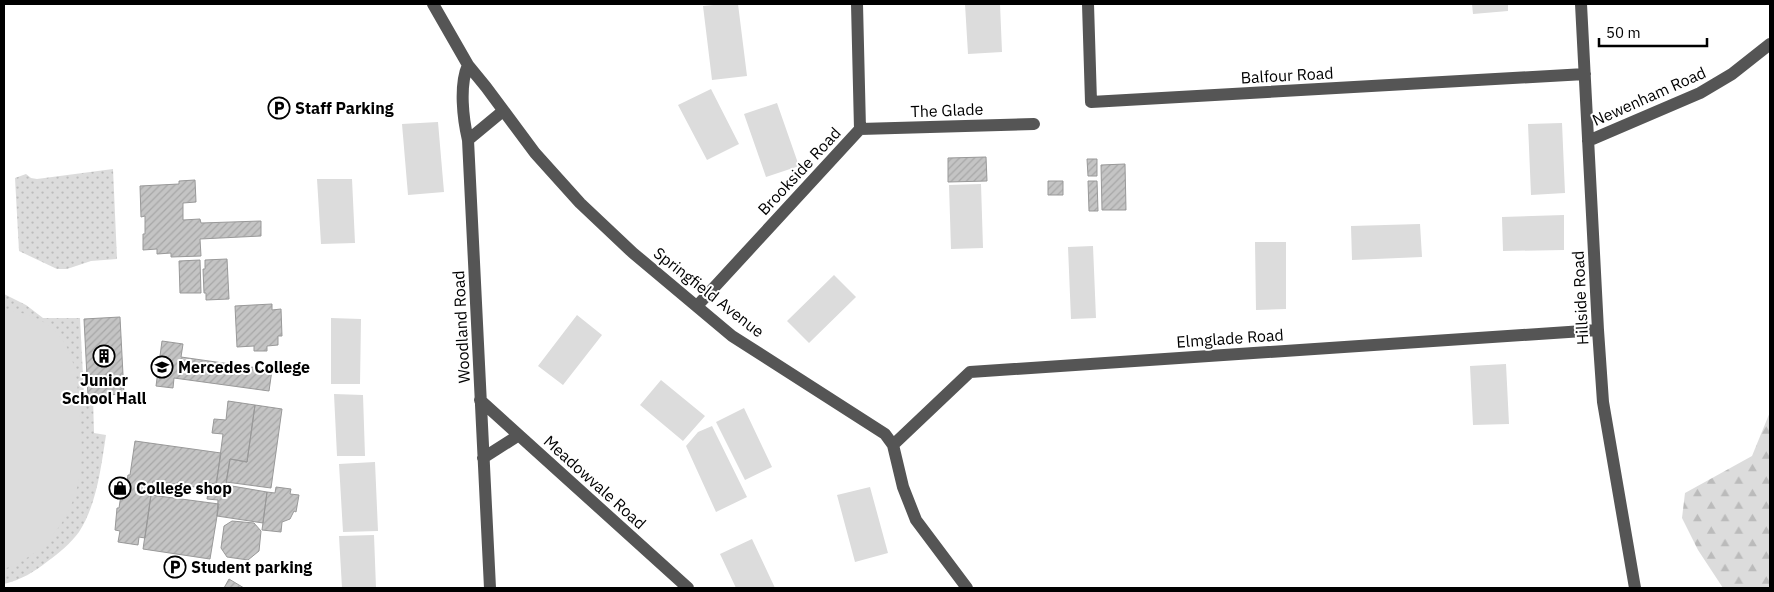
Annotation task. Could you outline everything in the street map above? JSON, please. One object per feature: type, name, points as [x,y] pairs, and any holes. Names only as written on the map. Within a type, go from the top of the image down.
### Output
[{"type":"street","name":"Springfield Avenue","points":[[433,4],[468,65],[535,154],[580,203],[633,253],[732,336],[868,421],[885,434],[894,445]]},
{"type":"street","name":"Brookside Road","points":[[697,306],[860,129],[857,4]]},
{"type":"street","name":"Balfour Road","points":[[1088,4],[1090,102],[1585,74]]},
{"type":"street","name":"Hillside Road","points":[[1581,4],[1603,402],[1635,588]]},
{"type":"street","name":"Newenham Road","points":[[1588,140],[1700,93],[1732,74],[1770,44]]},
{"type":"street","name":"Woodland Road","points":[[468,65],[464,84],[464,122],[468,140],[490,588]]},
{"type":"street","points":[[468,140],[503,111]]},
{"type":"street","name":"The Glade","points":[[860,129],[1034,124]]},
{"type":"street","name":"Elmglade Road","points":[[894,445],[970,372],[1598,330]]},
{"type":"street","name":"Meadowvale Road","points":[[480,400],[688,588]]},
{"type":"street","points":[[483,458],[519,435]]},
{"type":"street","points":[[894,445],[903,487],[916,520],[967,588]]},
{"type":"green space","points":[[738,4],[747,76],[712,80],[703,6]]},
{"type":"green space","points":[[965,4],[1000,4],[1002,52],[968,54]]},
{"type":"green space","points":[[1472,4],[1508,4],[1508,11],[1473,14]]},
{"type":"green space","points":[[711,89],[739,144],[707,160],[678,105]]},
{"type":"green space","points":[[777,103],[799,166],[766,177],[744,114]]},
{"type":"green space","points":[[438,122],[444,192],[408,195],[402,124]]},
{"type":"green space","points":[[1562,123],[1565,193],[1531,195],[1528,124]]},
{"type":"green space","points":[[113,169],[117,259],[91,261],[67,269],[57,269],[19,251],[15,178],[26,174],[31,178],[37,179]]},
{"type":"green space","points":[[317,179],[352,179],[355,243],[321,244]]},
{"type":"green space","points":[[981,184],[983,248],[951,249],[949,185]]},
{"type":"green space","points":[[1564,215],[1564,250],[1503,251],[1502,217]]},
{"type":"green space","points":[[1420,224],[1422,257],[1352,260],[1351,226]]},
{"type":"green space","points":[[1255,242],[1286,242],[1286,309],[1256,310]]},
{"type":"green space","points":[[1093,246],[1096,318],[1071,319],[1068,247]]},
{"type":"green space","points":[[834,275],[856,297],[809,343],[787,321]]},
{"type":"green space","points":[[4,294],[26,305],[43,318],[80,318],[84,395],[93,396],[94,433],[106,435],[94,497],[79,532],[65,548],[38,569],[22,578],[4,584]]},
{"type":"green space","points":[[4,309],[44,322],[55,331],[67,347],[76,375],[82,445],[78,484],[74,498],[61,525],[42,547],[18,563],[4,569]]},
{"type":"green space","points":[[577,315],[602,335],[563,385],[538,366]]},
{"type":"green space","points":[[331,318],[361,319],[360,384],[331,384]]},
{"type":"green space","points":[[1506,364],[1509,424],[1473,425],[1470,366]]},
{"type":"green space","points":[[661,380],[705,416],[683,441],[640,405]]},
{"type":"green space","points":[[334,394],[363,395],[365,456],[337,456]]},
{"type":"green space","points":[[744,408],[772,467],[745,480],[716,422]]},
{"type":"green space","points":[[1770,412],[1770,588],[1723,588],[1698,550],[1682,518],[1685,493],[1752,456]]},
{"type":"green space","points":[[712,426],[747,497],[716,512],[686,446],[698,432]]},
{"type":"green space","points":[[375,462],[378,531],[343,532],[339,464]]},
{"type":"green space","points":[[870,487],[888,553],[855,562],[837,495]]},
{"type":"green space","points":[[374,535],[376,588],[342,588],[339,536]]},
{"type":"green space","points":[[752,539],[775,588],[736,588],[720,554]]},
{"type":"building","points":[[986,157],[987,181],[948,182],[948,158]]},
{"type":"building","points":[[1087,159],[1097,159],[1097,176],[1088,176]]},
{"type":"building","points":[[1125,164],[1126,210],[1102,210],[1101,165]]},
{"type":"building","points":[[195,180],[196,202],[183,203],[183,220],[200,219],[201,223],[261,221],[261,236],[200,239],[201,256],[171,257],[171,253],[157,254],[157,249],[143,250],[145,216],[141,217],[140,186],[179,184],[179,181]]},
{"type":"building","points":[[1048,181],[1063,181],[1063,195],[1048,195]]},
{"type":"building","points":[[1088,181],[1097,181],[1098,211],[1089,211]]},
{"type":"building","points":[[227,259],[229,299],[206,300],[203,269],[205,269],[205,260]]},
{"type":"building","points":[[200,260],[201,293],[180,293],[179,261]]},
{"type":"building","points":[[272,304],[272,310],[281,309],[282,336],[278,336],[278,345],[267,346],[267,351],[254,351],[254,346],[237,347],[235,306]]},
{"type":"building","name":"Junior School Hall","points":[[120,317],[124,394],[88,396],[84,319]]},
{"type":"building","points":[[162,341],[183,344],[181,357],[272,370],[269,391],[174,378],[173,388],[156,386]]},
{"type":"building","points":[[228,401],[255,405],[247,462],[230,459],[226,485],[267,492],[263,523],[217,516],[218,500],[207,499],[209,486],[216,487],[223,434],[212,433],[214,419],[226,420]]},
{"type":"building","points":[[255,405],[282,409],[271,488],[226,482],[230,459],[247,462]]},
{"type":"building","points":[[135,441],[221,453],[216,484],[203,482],[202,488],[153,481],[145,538],[139,537],[138,545],[118,542],[120,531],[115,530],[117,508],[119,508],[122,488],[126,488],[128,475],[130,475]]},
{"type":"building","points":[[276,487],[291,489],[290,494],[299,495],[296,512],[294,511],[290,519],[282,522],[281,532],[262,530],[267,492],[275,493]]},
{"type":"building","points":[[151,495],[219,504],[210,559],[143,549]]},
{"type":"building","points":[[232,521],[254,523],[261,531],[259,551],[248,560],[227,557],[221,548],[224,526]]},
{"type":"building","points":[[229,579],[244,588],[224,588]]},
{"type":"place","name":"Staff Parking","points":[[279,108]]},
{"type":"place","name":"Junior School Hall","points":[[104,356]]},
{"type":"place","name":"Mercedes College","points":[[162,367]]},
{"type":"place","name":"College shop","points":[[120,488]]},
{"type":"place","name":"Student parking","points":[[175,567]]}]
